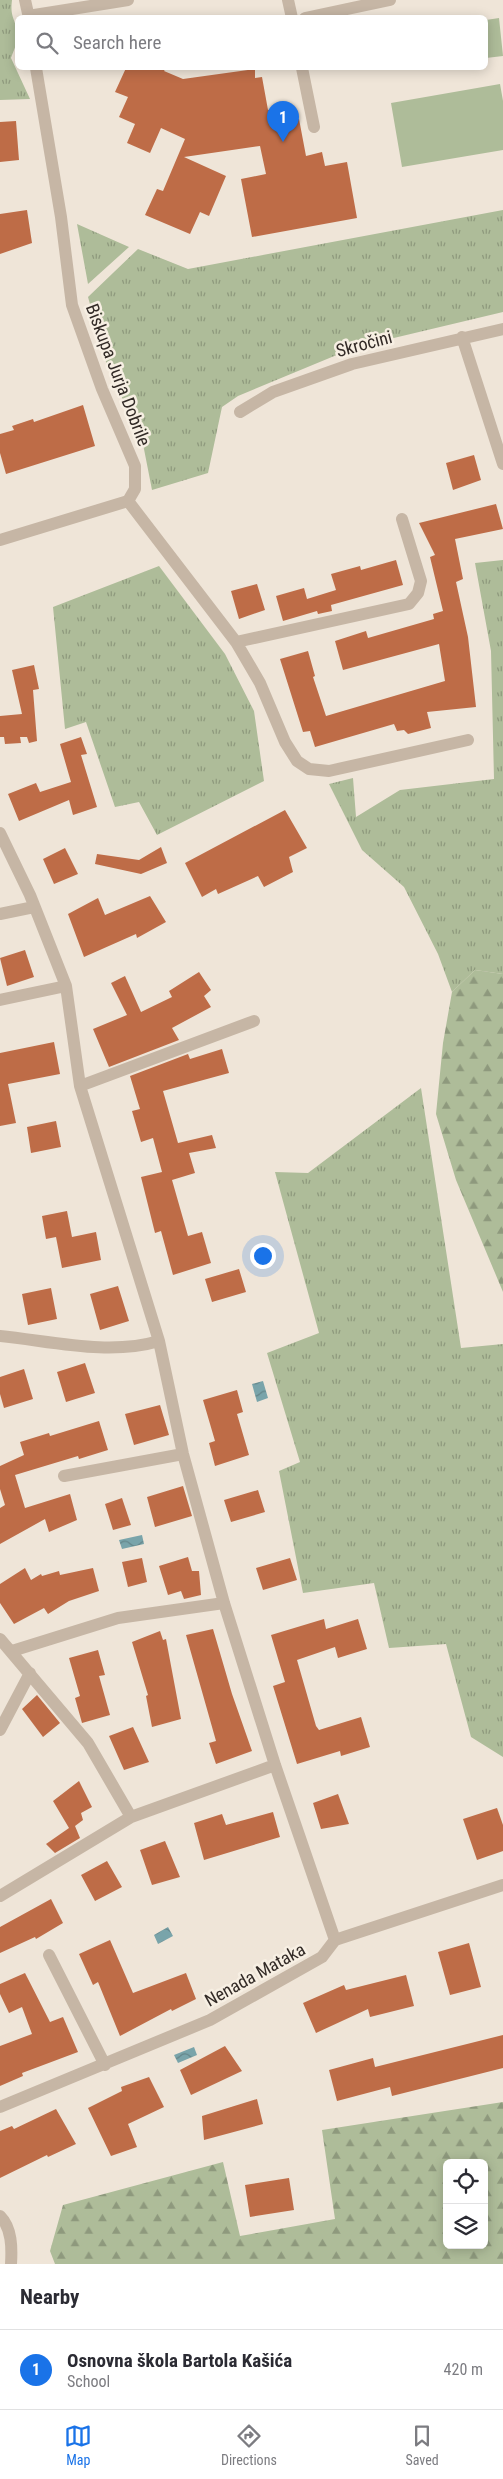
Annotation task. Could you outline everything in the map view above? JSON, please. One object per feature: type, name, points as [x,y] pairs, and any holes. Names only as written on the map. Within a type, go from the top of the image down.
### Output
[{"type":"street","points":[[26,0],[28,15]]},
{"type":"street","points":[[40,15],[128,0]]},
{"type":"street","points":[[288,0],[291,15]]},
{"type":"street","points":[[319,15],[390,0]]},
{"type":"street","name":"Biskupa Jurja Dobrile","points":[[36,70],[61,217],[72,305],[102,389],[135,466],[135,489],[128,501]]},
{"type":"street","points":[[302,70],[314,127]]},
{"type":"street","name":"Skročini","points":[[240,412],[273,392],[352,364],[503,329]]},
{"type":"street","points":[[462,337],[503,464]]},
{"type":"street","points":[[0,540],[128,501],[236,642],[260,683],[286,742],[297,761],[309,769],[329,771],[468,740]]},
{"type":"street","points":[[236,642],[409,604],[418,593],[421,580],[402,520]]},
{"type":"street","points":[[0,834],[34,907],[66,986],[80,1086],[159,1342],[184,1454],[224,1603],[275,1766],[335,1940],[503,1885]]},
{"type":"street","points":[[0,914],[34,907]]},
{"type":"street","points":[[0,1000],[66,986]]},
{"type":"street","points":[[80,1086],[254,1021]]},
{"type":"street","points":[[0,1336],[98,1346],[139,1347],[159,1342]]},
{"type":"street","points":[[64,1476],[184,1454]]},
{"type":"street","points":[[12,1651],[118,1618],[224,1603]]},
{"type":"street","points":[[0,1639],[88,1743],[131,1817]]},
{"type":"street","points":[[0,1730],[30,1673]]},
{"type":"street","points":[[0,1896],[131,1817],[275,1766]]},
{"type":"street","name":"Nenada Mataka","points":[[0,2107],[210,2020],[322,1958],[335,1940]]},
{"type":"street","points":[[49,1955],[105,2065]]},
{"type":"street","points":[[0,2216],[5,2220],[12,2244],[11,2264]]},
{"type":"green space","points":[[0,0],[12,0],[12,13],[15,23],[15,48],[11,58],[30,99],[0,100]]},
{"type":"green space","points":[[499,18],[503,56],[488,58],[488,20]]},
{"type":"green space","points":[[500,84],[503,101],[503,150],[402,167],[391,103]]},
{"type":"green space","points":[[503,210],[503,312],[356,347],[238,396],[222,407],[208,473],[152,490],[143,444],[106,362],[88,297],[138,249],[188,269]]},
{"type":"green space","points":[[77,224],[129,247],[88,284]]},
{"type":"green space","points":[[503,560],[503,974],[475,970],[452,992],[438,954],[404,887],[362,850],[329,784],[353,778],[356,817],[400,790],[494,779],[491,651],[475,563]]},
{"type":"green space","points":[[159,566],[225,654],[254,711],[264,781],[157,835],[139,802],[115,807],[86,722],[65,729],[53,607]]},
{"type":"green space","points":[[475,970],[503,974],[503,1292],[456,1180],[436,1114],[443,1043],[452,992]]},
{"type":"green space","points":[[421,1088],[461,1348],[503,1344],[503,1757],[471,1737],[446,1644],[389,1648],[374,1583],[303,1593],[279,1471],[300,1462],[267,1353],[319,1333],[275,1172],[308,1173]]},
{"type":"green space","points":[[503,2102],[503,2264],[55,2264],[50,2251],[63,2205],[223,2162],[240,2236],[335,2219],[322,2130]]},
{"type":"water","points":[[263,1381],[268,1398],[257,1402],[252,1384]]},
{"type":"water","points":[[142,1535],[144,1544],[122,1549],[119,1540]]},
{"type":"water","points":[[168,1927],[173,1936],[158,1944],[154,1935]]},
{"type":"water","points":[[194,2047],[197,2055],[178,2063],[174,2055]]},
{"type":"building","points":[[125,70],[165,70],[183,79],[255,70],[255,78],[262,77],[268,110],[287,106],[291,122],[299,119],[306,156],[322,152],[325,166],[347,162],[357,218],[252,237],[241,179],[266,174],[260,146],[184,157],[226,176],[209,216],[200,212],[190,234],[145,215],[157,189],[163,191],[185,139],[161,128],[150,153],[127,143],[135,124],[119,117],[128,97],[115,92]]},
{"type":"building","points":[[16,121],[19,160],[0,162],[0,122]]},
{"type":"building","points":[[27,210],[32,243],[0,254],[0,214]]},
{"type":"building","points":[[83,405],[95,446],[6,474],[0,453],[0,434],[14,430],[12,426],[33,419],[34,422]]},
{"type":"building","points":[[474,455],[481,480],[453,490],[446,463]]},
{"type":"building","points":[[496,504],[503,529],[455,539],[463,579],[456,582],[468,637],[476,707],[427,712],[431,728],[408,734],[404,730],[397,731],[394,724],[315,747],[310,731],[303,732],[280,659],[308,651],[315,676],[313,677],[326,716],[445,681],[439,644],[343,670],[335,641],[366,631],[368,638],[434,619],[433,614],[443,611],[430,557],[435,555],[419,523]]},
{"type":"building","points":[[396,560],[403,585],[331,605],[332,611],[318,614],[317,611],[283,621],[276,596],[304,588],[307,599],[336,590],[331,574],[360,566],[361,570]]},
{"type":"building","points":[[257,584],[265,610],[239,619],[231,591]]},
{"type":"building","points":[[34,665],[39,689],[33,690],[37,741],[29,743],[27,737],[20,737],[21,743],[5,744],[4,737],[0,737],[0,716],[22,714],[12,670]]},
{"type":"building","points":[[81,737],[87,754],[81,755],[97,807],[73,815],[69,800],[19,821],[8,794],[36,783],[40,792],[71,782],[60,744]]},
{"type":"building","points":[[285,810],[307,848],[289,857],[293,872],[264,887],[258,876],[218,894],[216,889],[202,897],[185,863]]},
{"type":"building","points":[[161,847],[167,863],[141,874],[95,864],[97,854],[139,860]]},
{"type":"building","points":[[65,848],[78,874],[54,884],[43,859]]},
{"type":"building","points":[[150,896],[166,922],[137,938],[136,934],[84,957],[68,914],[98,898],[105,915]]},
{"type":"building","points":[[25,950],[34,977],[7,986],[0,958]]},
{"type":"building","points":[[199,972],[211,990],[204,996],[211,1007],[172,1028],[179,1040],[109,1067],[93,1029],[127,1015],[111,983],[125,976],[141,1012],[172,997],[169,991]]},
{"type":"building","points":[[54,1042],[60,1074],[8,1084],[16,1123],[0,1126],[0,1053]]},
{"type":"building","points":[[222,1049],[229,1073],[163,1091],[178,1143],[212,1135],[216,1148],[189,1153],[195,1173],[172,1180],[188,1236],[202,1232],[211,1263],[173,1275],[161,1231],[155,1233],[141,1177],[162,1172],[153,1138],[141,1142],[132,1111],[140,1109],[130,1076],[188,1054],[190,1059]]},
{"type":"building","points":[[56,1121],[61,1147],[31,1153],[27,1127]]},
{"type":"building","points":[[67,1211],[72,1237],[96,1232],[101,1260],[62,1268],[56,1237],[46,1239],[42,1216]]},
{"type":"building","points":[[239,1269],[246,1292],[212,1302],[205,1279]]},
{"type":"building","points":[[118,1286],[129,1321],[100,1330],[90,1294]]},
{"type":"building","points":[[51,1288],[57,1319],[28,1325],[22,1294]]},
{"type":"building","points":[[85,1363],[95,1393],[66,1402],[57,1372]]},
{"type":"building","points":[[24,1369],[33,1399],[4,1408],[0,1394],[0,1377]]},
{"type":"building","points":[[237,1390],[243,1412],[237,1414],[249,1455],[215,1466],[209,1443],[215,1441],[203,1400]]},
{"type":"building","points":[[160,1405],[169,1435],[134,1445],[125,1414]]},
{"type":"building","points":[[99,1421],[108,1450],[79,1459],[78,1456],[15,1475],[25,1508],[70,1494],[77,1520],[49,1532],[45,1519],[0,1544],[0,1508],[5,1505],[0,1489],[0,1466],[24,1455],[20,1442],[49,1433],[50,1436]]},
{"type":"building","points":[[183,1486],[192,1516],[155,1527],[147,1497]]},
{"type":"building","points":[[258,1490],[265,1512],[231,1522],[224,1500]]},
{"type":"building","points":[[122,1498],[131,1525],[113,1530],[105,1504]]},
{"type":"building","points":[[188,1557],[192,1571],[199,1571],[201,1595],[184,1599],[181,1591],[168,1595],[159,1566]]},
{"type":"building","points":[[142,1558],[147,1582],[128,1587],[122,1562]]},
{"type":"building","points":[[290,1558],[297,1580],[263,1590],[256,1568]]},
{"type":"building","points":[[25,1568],[31,1580],[41,1574],[42,1576],[59,1571],[60,1575],[93,1568],[99,1591],[69,1601],[48,1614],[44,1608],[14,1624],[0,1603],[0,1584]]},
{"type":"building","points":[[324,1619],[326,1629],[358,1619],[367,1649],[338,1658],[335,1647],[297,1660],[316,1726],[319,1730],[361,1717],[370,1747],[341,1756],[340,1751],[297,1764],[273,1686],[285,1682],[271,1635]]},
{"type":"building","points":[[213,1629],[232,1694],[252,1751],[216,1764],[209,1743],[216,1741],[186,1635]]},
{"type":"building","points":[[160,1631],[163,1640],[166,1639],[181,1719],[152,1727],[146,1696],[148,1695],[132,1642]]},
{"type":"building","points":[[98,1650],[105,1675],[99,1676],[110,1715],[82,1723],[75,1698],[80,1696],[69,1658]]},
{"type":"building","points":[[37,1695],[60,1723],[43,1737],[22,1709]]},
{"type":"building","points":[[133,1727],[149,1762],[124,1770],[109,1736]]},
{"type":"building","points":[[79,1781],[92,1807],[81,1813],[83,1820],[75,1826],[80,1838],[55,1853],[46,1844],[69,1828],[53,1801]]},
{"type":"building","points":[[338,1794],[349,1824],[321,1829],[313,1803]]},
{"type":"building","points":[[497,1808],[503,1825],[503,1851],[477,1860],[463,1819]]},
{"type":"building","points":[[273,1812],[280,1837],[204,1860],[194,1823],[222,1814],[226,1825]]},
{"type":"building","points":[[165,1841],[180,1877],[152,1885],[140,1850]]},
{"type":"building","points":[[107,1861],[122,1887],[95,1901],[81,1875]]},
{"type":"building","points":[[51,1899],[63,1923],[36,1939],[35,1937],[0,1953],[0,1927]]},
{"type":"building","points":[[110,1940],[133,1993],[186,1973],[196,1999],[172,2011],[171,2009],[120,2036],[98,1982],[93,1985],[79,1954]]},
{"type":"building","points":[[469,1943],[481,1987],[450,1995],[438,1952]]},
{"type":"building","points":[[25,1973],[50,2022],[63,2017],[78,2052],[22,2073],[23,2076],[0,2086],[0,2046],[32,2034],[22,2007],[9,2013],[0,1994],[0,1984]]},
{"type":"building","points":[[406,1975],[414,2006],[370,2017],[368,2009],[316,2033],[303,2003],[344,1985],[346,1990]]},
{"type":"building","points":[[503,2035],[503,2068],[392,2096],[390,2087],[337,2101],[329,2070],[373,2058],[375,2067]]},
{"type":"building","points":[[225,2046],[242,2071],[191,2095],[180,2070]]},
{"type":"building","points":[[149,2077],[164,2107],[128,2124],[137,2147],[111,2156],[88,2108],[122,2091],[121,2087]]},
{"type":"building","points":[[257,2099],[263,2124],[204,2140],[202,2116]]},
{"type":"building","points":[[56,2109],[76,2144],[48,2157],[47,2155],[0,2178],[0,2131],[12,2126],[14,2129]]},
{"type":"building","points":[[289,2178],[294,2210],[250,2217],[245,2185]]},
{"type":"place","name":"Osnovna škola Bartola Kašića","points":[[283,142]]}]
